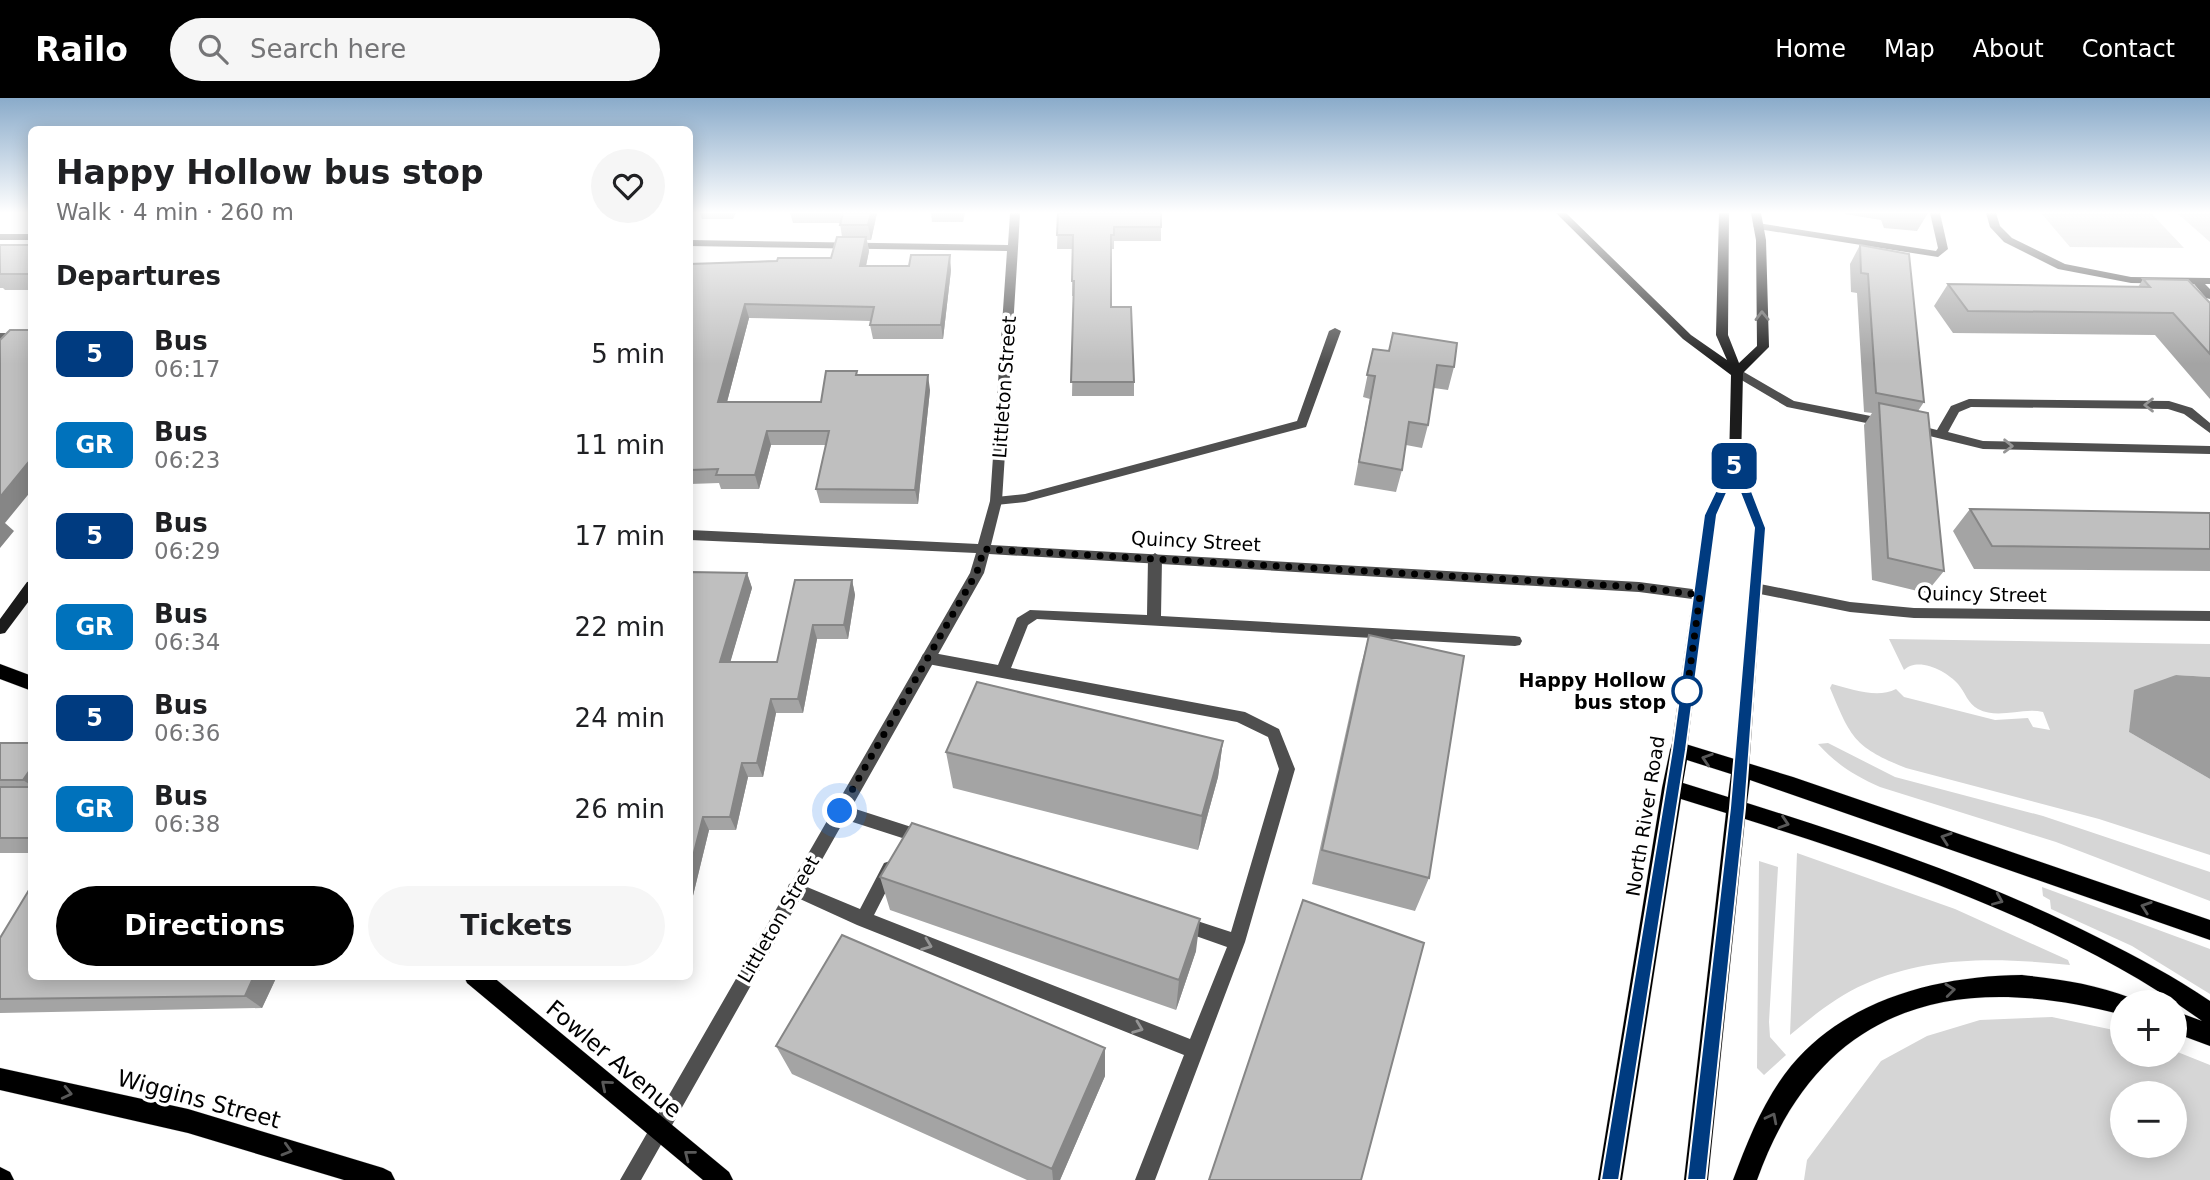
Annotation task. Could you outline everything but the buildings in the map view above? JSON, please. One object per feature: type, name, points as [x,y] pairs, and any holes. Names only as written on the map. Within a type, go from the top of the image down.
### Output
[{"type":"main road","points":[[1612,263],[1687,337],[1737,372],[1763,348],[1761,263]]},
{"type":"main road","name":"North River Road","points":[[1696,1180],[1741,770],[1760,528],[1735,463],[1737,372],[1721,335],[1723,263]]},
{"type":"main road","name":"North River Road","points":[[1610,1180],[1679,750],[1710,515],[1735,463]]},
{"type":"main road","points":[[0,629],[28,591]]},
{"type":"main road","points":[[0,671],[28,682]]},
{"type":"main road","points":[[1679,750],[1793,785],[2210,930]]},
{"type":"main road","points":[[1672,788],[1915,867],[2000,901],[2068,932],[2137,969],[2210,1014]]},
{"type":"main road","name":"Fowler Avenue","points":[[480,980],[657,1130],[721,1180]]},
{"type":"main road","points":[[1745,1180],[1755,1152],[1778,1106],[1807,1064],[1843,1033],[1884,1009],[1936,991],[1994,985],[2055,989],[2110,1002]]},
{"type":"main road","points":[[2187,1026],[2210,1035]]},
{"type":"main road","name":"Wiggins Street","points":[[0,1079],[188,1121],[383,1180]]},
{"type":"street","name":"Littleton Street","points":[[630,1180],[977,572],[996,500],[1012,263]]},
{"type":"street","points":[[2055,263],[2131,280],[2210,281]]},
{"type":"street","points":[[2197,281],[2210,296]]},
{"type":"street","points":[[996,500],[1025,498],[1302,424],[1335,331]]},
{"type":"street","points":[[0,336],[28,336]]},
{"type":"street","points":[[9,347],[18,336]]},
{"type":"street","points":[[1737,372],[1791,404],[1941,434],[1962,442],[1983,445],[2210,450]]},
{"type":"street","points":[[1941,434],[1955,409],[1969,404],[2169,405],[2188,411],[2210,429]]},
{"type":"street","name":"Quincy Street","points":[[693,535],[1155,558],[1639,587],[1700,595]]},
{"type":"street","points":[[1154,620],[1155,558]]},
{"type":"street","name":"Quincy Street","points":[[1755,588],[1850,607],[1914,613],[2210,616]]},
{"type":"street","points":[[1002,672],[1022,622],[1035,614],[1515,641]]},
{"type":"street","points":[[928,658],[1240,716],[1274,733],[1287,769],[1237,942],[1145,1180]]},
{"type":"street","points":[[840,811],[902,845],[945,844]]},
{"type":"street","points":[[863,920],[902,845]]},
{"type":"street","points":[[795,890],[863,920],[1195,1050]]},
{"type":"street","points":[[1160,917],[1237,942]]},
{"type":"shaded area","points":[[1889,639],[2210,644],[2210,677],[2176,675],[2129,732],[2210,779],[2210,855],[2099,819],[1906,768],[1875,754],[1856,739],[1843,719],[1830,688],[1832,684],[1873,693],[1896,689],[1904,697],[1995,720],[2028,718],[2033,727],[2050,730],[2043,712],[1986,712],[1975,707],[1958,684],[1940,670],[1917,664],[1904,670]]},
{"type":"shaded area","points":[[2176,675],[2210,677],[2210,779],[2129,732],[2134,690]]},
{"type":"shaded area","points":[[1828,743],[1895,777],[2043,816],[2210,872],[2210,901],[2056,842],[1880,787],[1846,769],[1818,744]]},
{"type":"shaded area","points":[[1797,853],[1955,909],[2068,960],[2070,965],[1992,960],[1940,963],[1914,968],[1865,984],[1845,994],[1790,1035]]},
{"type":"shaded area","points":[[1759,861],[1778,867],[1769,1022],[1770,1037],[1786,1055],[1764,1075],[1757,1068]]},
{"type":"shaded area","points":[[2042,887],[2210,949],[2210,994],[2132,946],[2051,909],[2050,900],[2043,896]]},
{"type":"shaded area","points":[[2052,1017],[2110,1029],[2110,1067],[2187,1067],[2187,1056],[2210,1065],[2210,1180],[1804,1180],[1807,1160],[1881,1061],[1927,1036],[1980,1020]]},
{"type":"bus line","name":"5","points":[[1610,1180],[1679,750],[1710,515],[1735,463],[1760,528],[1737,808],[1696,1180]]},
{"type":"place","name":"Happy Hollow bus stop","points":[[1687,691]]},
{"type":"route","points":[[840,811],[977,572],[984,549],[1639,587],[1700,595],[1687,691]]}]
